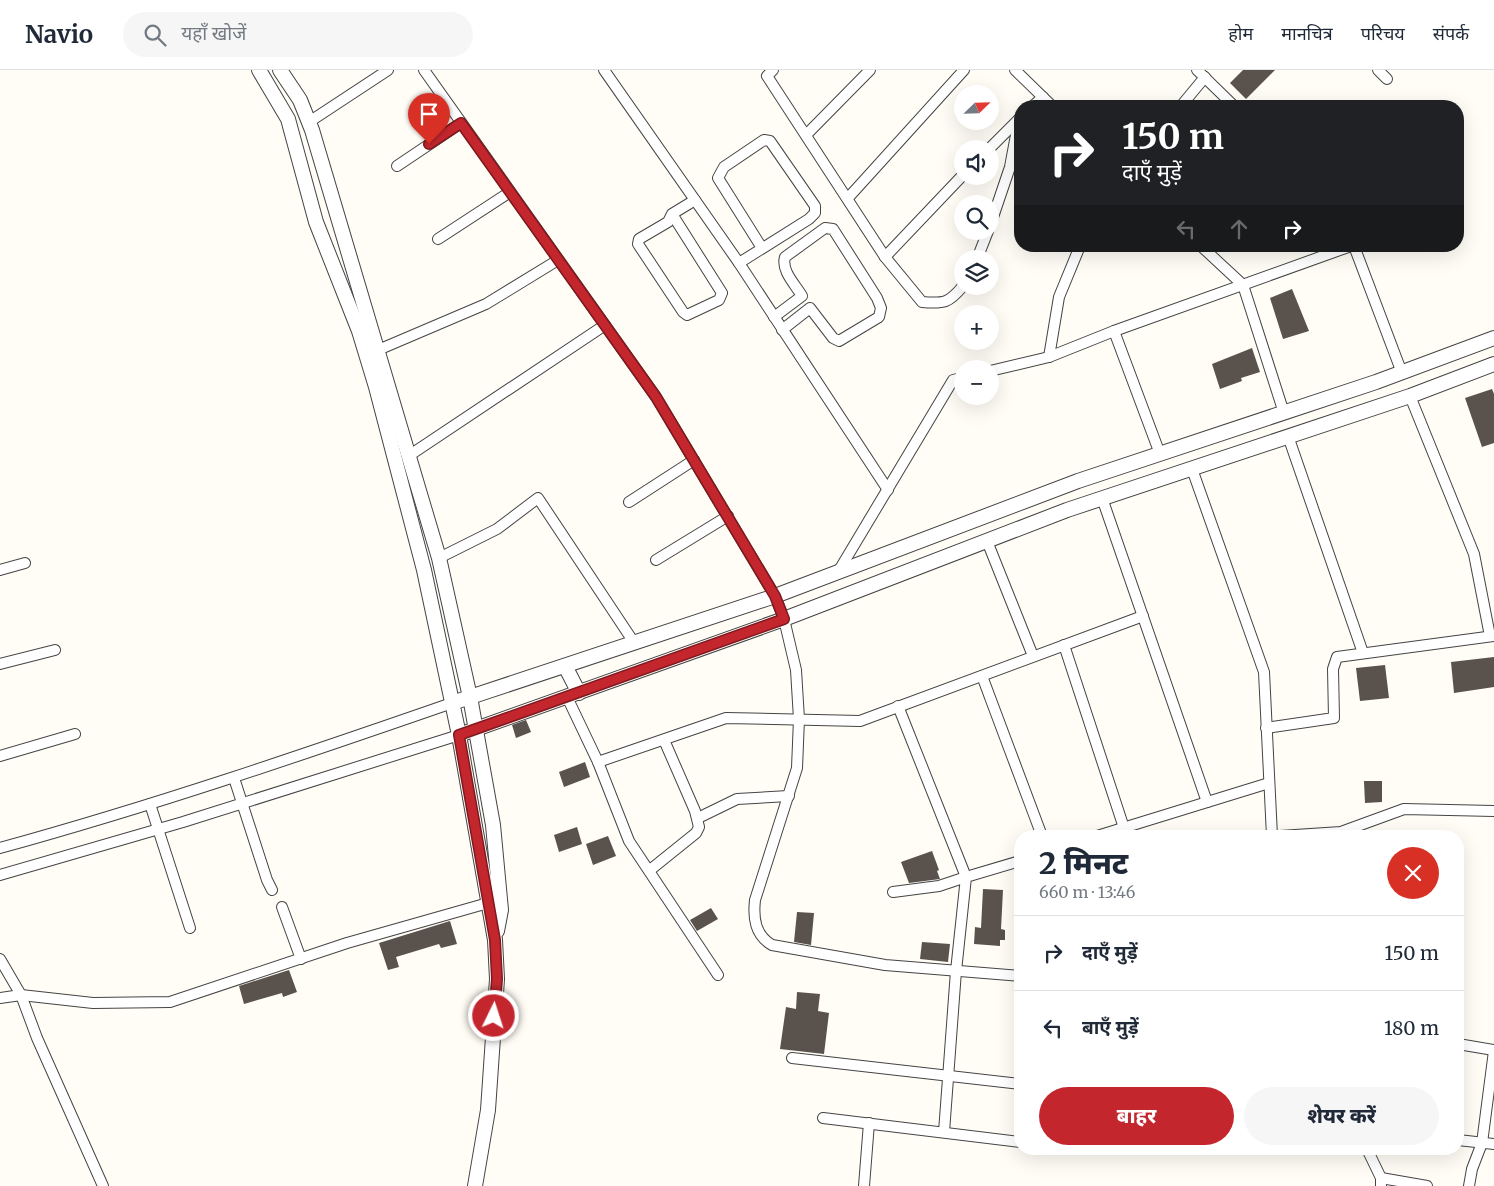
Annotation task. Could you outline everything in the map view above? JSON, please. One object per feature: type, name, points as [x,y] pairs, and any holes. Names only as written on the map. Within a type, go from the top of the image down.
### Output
[{"type":"street","points":[[259,70],[288,119],[316,222],[359,331],[376,387],[424,570],[492,905]]},
{"type":"street","points":[[280,70],[300,100],[309,122],[410,455],[439,558],[470,697],[493,825],[492,905],[497,979],[488,1110],[476,1186]]},
{"type":"street","points":[[309,122],[388,70]]},
{"type":"street","points":[[424,70],[656,397],[775,596],[784,619],[796,670],[799,719],[797,768],[755,900],[753,915],[764,940],[772,945],[885,964],[1014,976]]},
{"type":"street","points":[[604,70],[739,262],[888,490]]},
{"type":"street","points":[[773,70],[767,76],[885,257],[922,302],[938,304],[951,300],[955,295]]},
{"type":"street","points":[[806,135],[870,70]]},
{"type":"street","points":[[848,198],[964,70]]},
{"type":"street","points":[[1015,70],[1046,100]]},
{"type":"street","points":[[1378,70],[1387,79]]},
{"type":"street","points":[[1184,100],[1201,74],[1228,100]]},
{"type":"street","points":[[1040,100],[1043,97]]},
{"type":"street","points":[[397,166],[461,123]]},
{"type":"street","points":[[998,140],[1014,125]]},
{"type":"street","points":[[739,262],[762,248],[809,219],[815,213],[815,206],[770,140],[764,140],[724,167],[718,178],[762,248]]},
{"type":"street","points":[[999,199],[1010,167],[1014,148]]},
{"type":"street","points":[[885,257],[954,184]]},
{"type":"street","points":[[438,239],[510,192]]},
{"type":"street","points":[[672,214],[722,293],[719,300],[688,315],[682,312],[638,244],[640,239],[668,222],[672,214],[695,200]]},
{"type":"street","points":[[825,228],[832,229],[878,298],[881,314],[839,341],[833,338],[802,296],[786,271],[783,264],[785,257],[825,228]]},
{"type":"street","points":[[1049,357],[1059,297],[1078,252]]},
{"type":"street","points":[[1207,252],[1243,285],[1284,413]]},
{"type":"street","points":[[999,369],[1049,357],[1114,331],[1335,252]]},
{"type":"street","points":[[1354,252],[1402,373]]},
{"type":"street","points":[[378,350],[486,304],[558,260]]},
{"type":"street","points":[[774,317],[802,296]]},
{"type":"street","points":[[782,330],[810,308]]},
{"type":"street","points":[[410,455],[605,326]]},
{"type":"street","points":[[1114,331],[1160,454]]},
{"type":"street","points":[[0,848],[105,819],[234,778],[452,703],[635,644],[775,596],[1078,481],[1402,373],[1494,338]]},
{"type":"street","points":[[0,875],[158,829],[476,730],[784,619],[1102,498],[1410,396],[1494,364]]},
{"type":"street","points":[[838,572],[954,380]]},
{"type":"street","points":[[1266,728],[1334,718],[1334,660],[1342,656],[1492,636],[1474,554],[1410,396]]},
{"type":"street","points":[[1288,436],[1363,653]]},
{"type":"street","points":[[629,502],[694,460]]},
{"type":"street","points":[[1192,469],[1264,672],[1272,830]]},
{"type":"street","points":[[439,558],[497,529],[538,498],[635,644]]},
{"type":"street","points":[[1102,498],[1207,802]]},
{"type":"street","points":[[656,560],[728,516]]},
{"type":"street","points":[[987,541],[1033,656]]},
{"type":"street","points":[[0,570],[25,564]]},
{"type":"street","points":[[598,762],[726,718],[860,721],[1143,616]]},
{"type":"street","points":[[1064,645],[1124,828]]},
{"type":"street","points":[[0,664],[55,650]]},
{"type":"street","points":[[565,666],[573,695],[630,841],[718,975]]},
{"type":"street","points":[[982,676],[1040,830]]},
{"type":"street","points":[[898,706],[966,878],[956,971],[944,1132]]},
{"type":"street","points":[[0,756],[75,734]]},
{"type":"street","points":[[650,870],[696,833],[699,827],[698,818],[664,740]]},
{"type":"street","points":[[234,778],[266,880],[272,890]]},
{"type":"street","points":[[1117,830],[1269,783]]},
{"type":"street","points":[[698,818],[737,799],[789,796]]},
{"type":"street","points":[[150,804],[190,928]]},
{"type":"street","points":[[1347,830],[1404,810],[1494,811]]},
{"type":"street","points":[[893,892],[938,886],[1014,862]]},
{"type":"street","points":[[0,998],[21,995],[93,1003],[170,1002],[370,936],[492,905]]},
{"type":"street","points":[[282,907],[301,959]]},
{"type":"street","points":[[0,959],[21,995],[37,1038],[103,1186]]},
{"type":"street","points":[[1464,1045],[1494,1050],[1482,1143],[1472,1169],[1469,1186]]},
{"type":"street","points":[[792,1058],[1014,1083]]},
{"type":"street","points":[[823,1118],[1014,1141]]},
{"type":"street","points":[[864,1186],[870,1123]]},
{"type":"street","points":[[1464,1141],[1494,1144]]},
{"type":"street","points":[[1370,1155],[1381,1182],[1427,1186]]},
{"type":"building","points":[[1243,70],[1275,70],[1246,99],[1230,83]]},
{"type":"building","points":[[1292,289],[1309,331],[1283,339],[1270,298]]},
{"type":"building","points":[[1252,348],[1260,372],[1241,378],[1242,381],[1220,389],[1212,364]]},
{"type":"building","points":[[1492,389],[1494,394],[1494,443],[1482,447],[1465,398]]},
{"type":"building","points":[[1494,657],[1494,687],[1454,693],[1451,662]]},
{"type":"building","points":[[1385,665],[1389,698],[1360,701],[1356,668]]},
{"type":"building","points":[[526,720],[531,732],[516,738],[512,725]]},
{"type":"building","points":[[585,762],[590,777],[564,787],[559,772]]},
{"type":"building","points":[[1364,781],[1382,781],[1382,802],[1365,803]]},
{"type":"building","points":[[577,827],[582,844],[559,852],[554,835]]},
{"type":"building","points":[[608,836],[616,856],[593,865],[586,844]]},
{"type":"building","points":[[932,851],[939,870],[937,871],[940,879],[909,883],[901,862]]},
{"type":"building","points":[[983,889],[1003,890],[1001,929],[1005,930],[1005,940],[1000,940],[1000,946],[974,944],[975,927],[981,928]]},
{"type":"building","points":[[711,908],[718,919],[697,931],[690,920]]},
{"type":"building","points":[[797,912],[814,913],[811,945],[794,942]]},
{"type":"building","points":[[450,921],[457,944],[441,948],[439,944],[396,957],[399,967],[388,970],[379,943]]},
{"type":"building","points":[[922,942],[950,944],[948,962],[920,959]]},
{"type":"building","points":[[289,970],[297,992],[283,997],[282,993],[244,1004],[239,986]]},
{"type":"building","points":[[797,992],[820,994],[818,1011],[829,1013],[824,1054],[780,1049],[786,1007],[796,1009]]},
{"type":"route","points":[[429,144],[461,123],[656,397],[775,596],[784,619],[459,735],[495,940],[497,979],[494,1016]]}]
